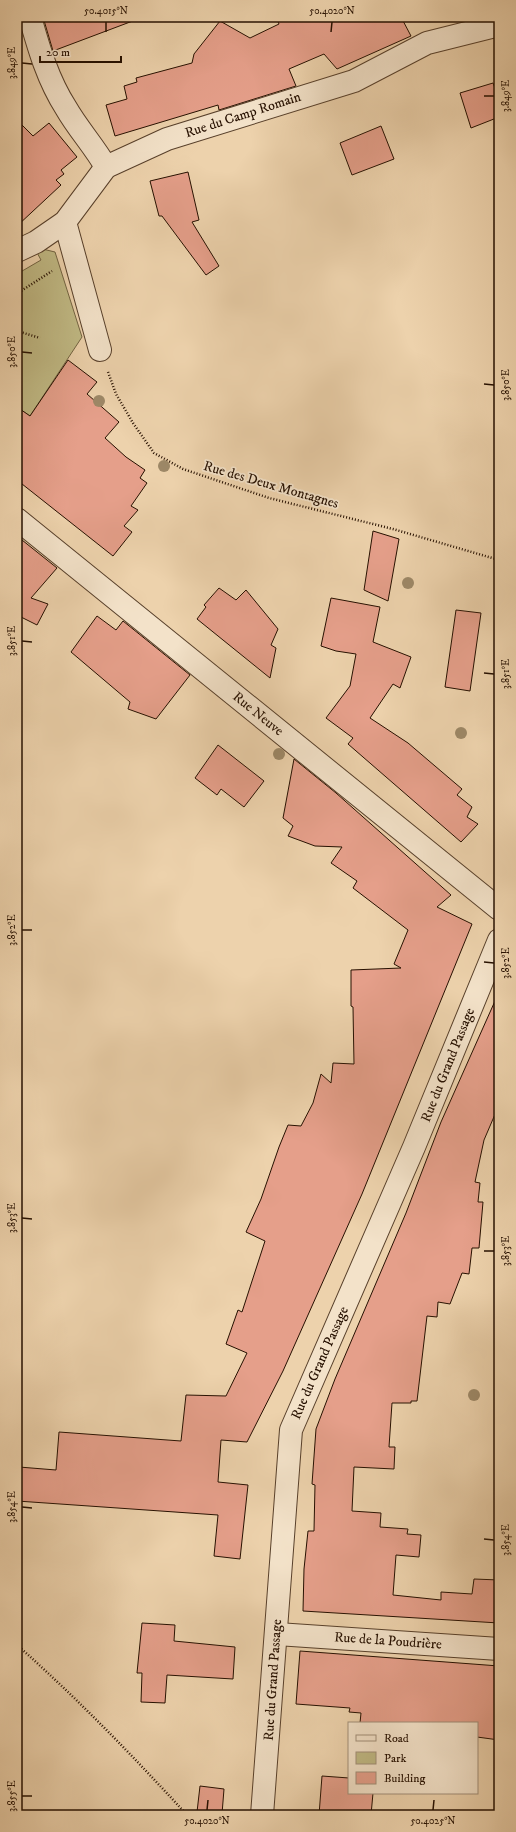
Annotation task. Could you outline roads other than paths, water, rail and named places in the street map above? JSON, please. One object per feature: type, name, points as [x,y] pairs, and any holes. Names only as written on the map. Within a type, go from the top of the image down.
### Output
[{"type":"street","points":[[30,17],[43,62],[66,108],[98,153],[106,167]]},
{"type":"street","name":"Rue du Camp Romain","points":[[17,252],[36,242],[65,222],[106,167],[167,139],[354,81],[427,43],[499,25]]},
{"type":"street","points":[[65,222],[100,350]]},
{"type":"street","name":"Rue Neuve","points":[[17,520],[499,909]]},
{"type":"street","name":"Rue du Grand Passage","points":[[262,1815],[277,1634],[291,1430],[414,1147],[499,940]]},
{"type":"street","name":"Rue de la Poudrière","points":[[277,1634],[499,1649]]}]
